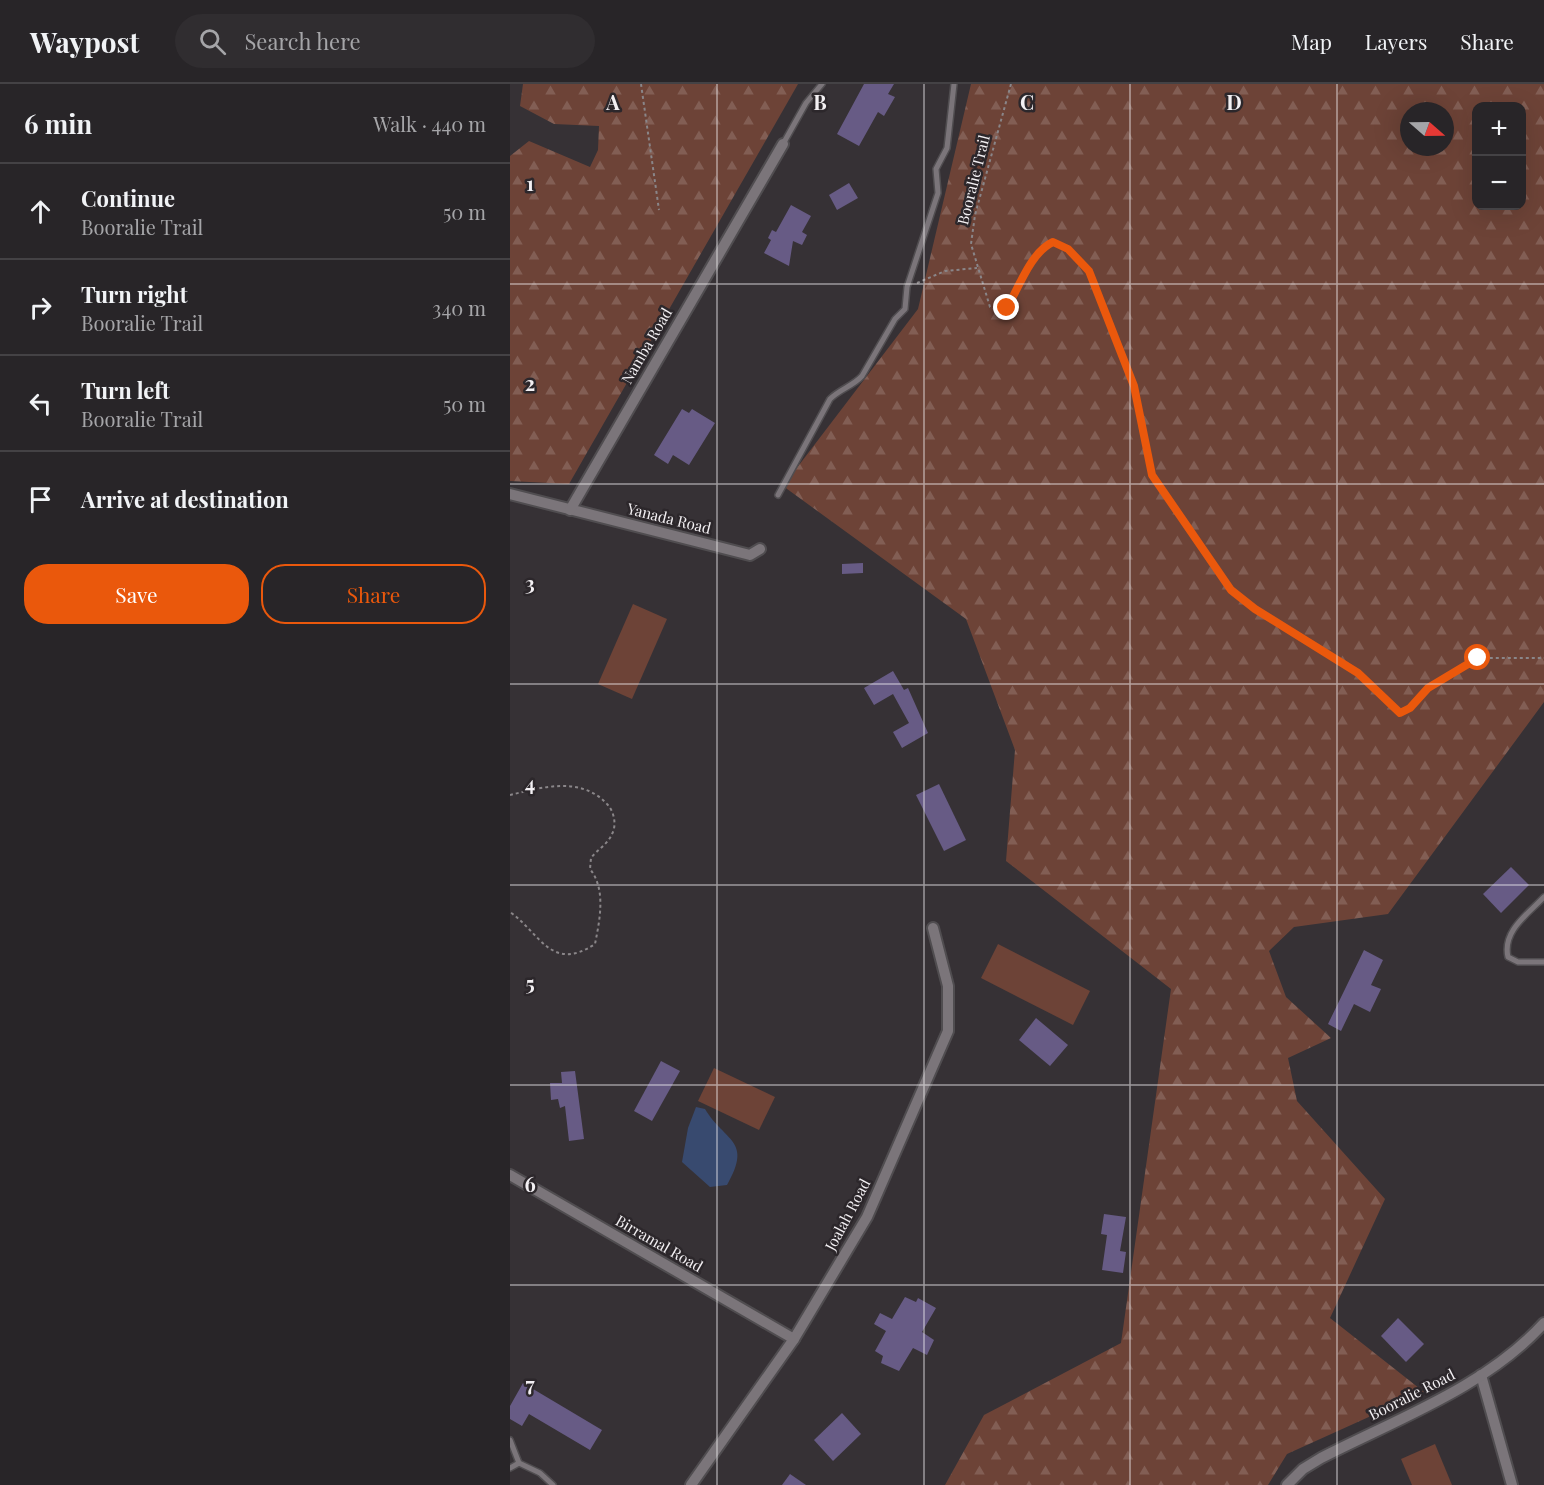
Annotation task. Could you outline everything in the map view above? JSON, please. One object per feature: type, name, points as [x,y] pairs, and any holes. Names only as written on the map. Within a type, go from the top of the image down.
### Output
[{"type":"street","name":"Namba Road","points":[[570,510],[783,144]]},
{"type":"street","points":[[510,494],[570,510]]},
{"type":"street","name":"Yanada Road","points":[[570,510],[750,555],[760,549]]},
{"type":"street","name":"Joalah Road","points":[[691,1485],[794,1339],[867,1217],[948,1031],[948,986],[933,928]]},
{"type":"street","name":"Birramal Road","points":[[510,1175],[794,1339]]},
{"type":"street","name":"Booralie Road","points":[[1287,1485],[1303,1469],[1321,1458],[1481,1375],[1525,1344],[1544,1323]]},
{"type":"street","points":[[1481,1375],[1512,1485]]},
{"type":"lane","points":[[783,144],[806,103],[822,84]]},
{"type":"lane","points":[[778,495],[830,399],[842,388],[855,383],[862,376],[895,319],[904,309],[907,287],[938,193],[936,169],[946,148],[954,84]]},
{"type":"lane","points":[[1544,897],[1512,930],[1505,945],[1508,957],[1518,962],[1544,962]]},
{"type":"lane","points":[[510,1440],[519,1463],[540,1473],[553,1485]]},
{"type":"lane","points":[[510,1468],[519,1463]]},
{"type":"path","points":[[641,84],[659,210]]},
{"type":"path","name":"Booralie Trail","points":[[1011,84],[975,215],[971,244],[990,307],[1000,311],[1007,308],[1045,246],[1053,242],[1068,249],[1089,271],[1134,386],[1152,475],[1231,590],[1255,609],[1358,673],[1396,711],[1404,712],[1428,688],[1478,658],[1544,658]]},
{"type":"path","points":[[907,287],[945,271],[977,268]]},
{"type":"path","points":[[510,795],[556,786],[580,787],[603,799],[611,808],[615,821],[614,832],[591,858],[590,869],[599,879],[600,891],[595,944],[577,952],[560,954],[550,950],[510,912]]},
{"type":"green space","points":[[523,84],[798,84],[569,484],[510,481],[510,156],[529,141],[590,167],[598,150],[599,126],[554,124],[520,106]]},
{"type":"green space","points":[[971,84],[1544,84],[1544,702],[1388,914],[1294,927],[1269,951],[1286,997],[1331,1038],[1288,1058],[1297,1101],[1385,1199],[1330,1318],[1424,1392],[1287,1454],[1268,1485],[945,1485],[984,1415],[1121,1343],[1171,989],[1006,861],[1015,750],[966,619],[783,486],[918,309]]},
{"type":"green space","points":[[633,604],[667,619],[632,699],[598,684]]},
{"type":"green space","points":[[998,944],[1090,991],[1073,1025],[981,978]]},
{"type":"green space","points":[[714,1068],[775,1097],[759,1130],[698,1101]]},
{"type":"green space","points":[[1435,1444],[1452,1485],[1412,1485],[1401,1459]]},
{"type":"water","points":[[696,1107],[705,1109],[737,1150],[734,1170],[727,1185],[710,1187],[682,1162],[688,1128]]},
{"type":"building","points":[[864,84],[894,84],[888,94],[895,97],[884,116],[878,112],[859,146],[837,134]]},
{"type":"building","points":[[849,183],[858,198],[837,210],[829,195]]},
{"type":"building","points":[[791,205],[811,216],[802,232],[807,235],[802,245],[793,241],[789,266],[764,253],[771,240],[768,238],[772,230],[776,232]]},
{"type":"building","points":[[682,409],[689,413],[692,409],[715,423],[689,465],[673,455],[668,464],[654,455]]},
{"type":"building","points":[[863,563],[863,573],[842,574],[842,564]]},
{"type":"building","points":[[893,671],[904,690],[908,688],[928,733],[902,748],[893,732],[909,723],[893,694],[874,705],[864,688]]},
{"type":"building","points":[[939,784],[966,840],[944,851],[916,795]]},
{"type":"building","points":[[1511,867],[1529,885],[1501,913],[1483,894]]},
{"type":"building","points":[[1364,950],[1383,960],[1371,985],[1381,989],[1370,1012],[1354,1004],[1341,1031],[1328,1024]]},
{"type":"building","points":[[1036,1018],[1068,1045],[1050,1066],[1019,1040]]},
{"type":"building","points":[[661,1061],[680,1071],[652,1121],[634,1111]]},
{"type":"building","points":[[575,1071],[584,1139],[569,1141],[565,1106],[560,1108],[558,1099],[551,1100],[550,1083],[562,1083],[561,1072]]},
{"type":"building","points":[[1104,1214],[1126,1217],[1120,1251],[1126,1252],[1123,1273],[1102,1270],[1107,1235],[1101,1234]]},
{"type":"building","points":[[905,1297],[916,1302],[918,1298],[936,1308],[922,1332],[934,1340],[927,1355],[913,1348],[899,1371],[881,1363],[883,1356],[875,1351],[886,1331],[874,1324],[880,1313],[892,1319]]},
{"type":"building","points":[[1398,1318],[1424,1344],[1406,1362],[1381,1336]]},
{"type":"building","points":[[523,1383],[602,1430],[590,1450],[529,1414],[522,1426],[510,1419],[510,1406]]},
{"type":"building","points":[[842,1413],[861,1434],[833,1461],[814,1440]]},
{"type":"building","points":[[790,1474],[806,1485],[782,1485]]},
{"type":"route","points":[[1007,308],[1034,261],[1045,246],[1053,242],[1068,249],[1089,271],[1134,386],[1152,475],[1231,590],[1255,609],[1358,673],[1381,698],[1400,713],[1410,708],[1428,688],[1478,658]]}]
